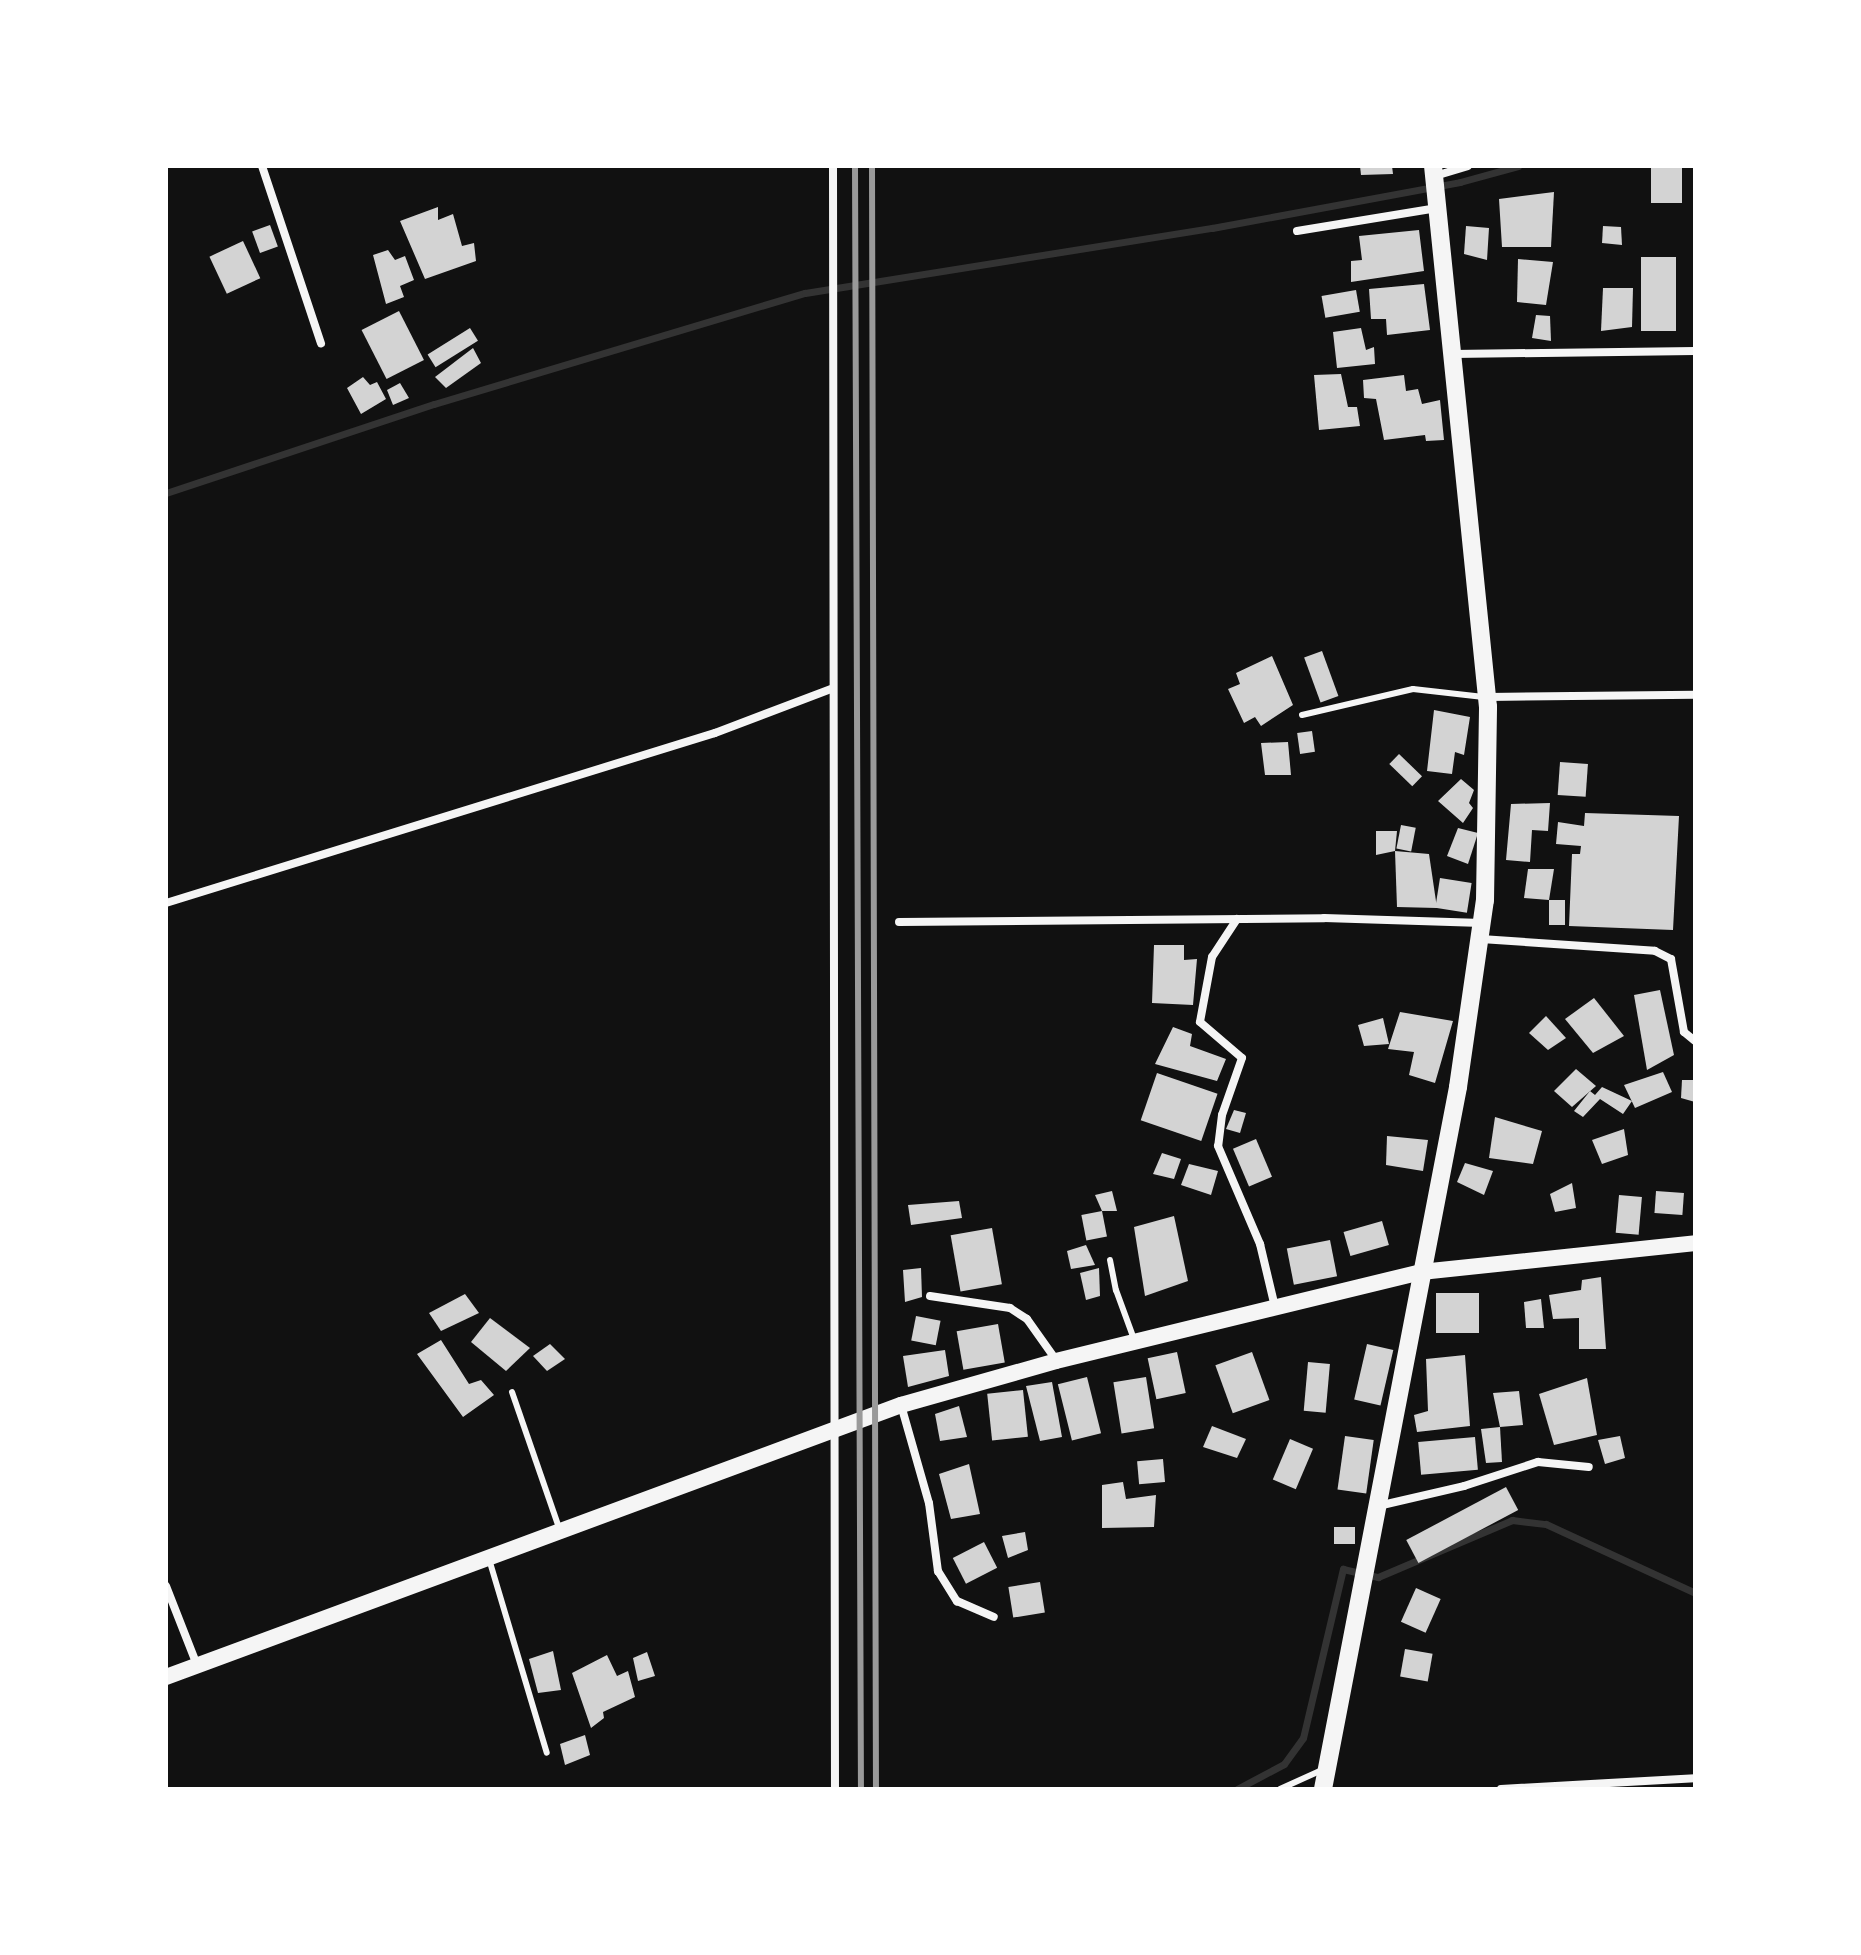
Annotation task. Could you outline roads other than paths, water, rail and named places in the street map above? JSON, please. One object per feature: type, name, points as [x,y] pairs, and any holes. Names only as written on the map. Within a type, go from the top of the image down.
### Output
[{"type":"main road","points":[[1323,1789],[1458,1087],[1482,931],[1487,856],[1487,697],[1434,171]]},
{"type":"main road","points":[[166,1677],[489,1559],[833,1428],[901,1405],[1056,1361],[1421,1272],[1695,1243]]},
{"type":"street","points":[[262,166],[321,343]]},
{"type":"street","points":[[833,166],[831,689],[835,1789]]},
{"type":"street","points":[[1434,171],[1467,166]]},
{"type":"street","points":[[1297,231],[1437,207]]},
{"type":"street","points":[[1452,354],[1695,351]]},
{"type":"street","points":[[166,903],[715,733],[831,689]]},
{"type":"street","points":[[1487,697],[1695,695]]},
{"type":"street","points":[[1237,919],[1212,957],[1200,1022],[1242,1058],[1222,1115],[1218,1146],[1260,1244],[1275,1307]]},
{"type":"street","points":[[899,922],[1237,919],[1482,931],[1655,951],[1671,959],[1684,1032],[1695,1041]]},
{"type":"street","points":[[930,1296],[1010,1308],[1027,1319],[1056,1361]]},
{"type":"street","points":[[901,1405],[929,1503],[938,1571],[957,1601],[994,1617]]},
{"type":"street","points":[[1377,1506],[1464,1486],[1538,1462],[1589,1467]]},
{"type":"street","points":[[166,1586],[197,1665]]},
{"type":"street","points":[[1501,1789],[1695,1778]]},
{"type":"lane","points":[[1302,715],[1413,689],[1487,697]]},
{"type":"lane","points":[[1110,1260],[1116,1290],[1135,1342]]},
{"type":"lane","points":[[512,1392],[560,1532]]},
{"type":"lane","points":[[489,1559],[547,1753]]},
{"type":"lane","points":[[1280,1789],[1328,1767]]},
{"type":"waterway","points":[[166,493],[434,404],[805,293],[1212,228],[1460,182],[1518,166]]},
{"type":"waterway","points":[[1237,1789],[1284,1764],[1303,1738],[1343,1569],[1378,1577],[1512,1520],[1546,1524],[1695,1593]]},
{"type":"railway","points":[[855,166],[861,1789]]},
{"type":"railway","points":[[872,166],[876,1789]]}]
